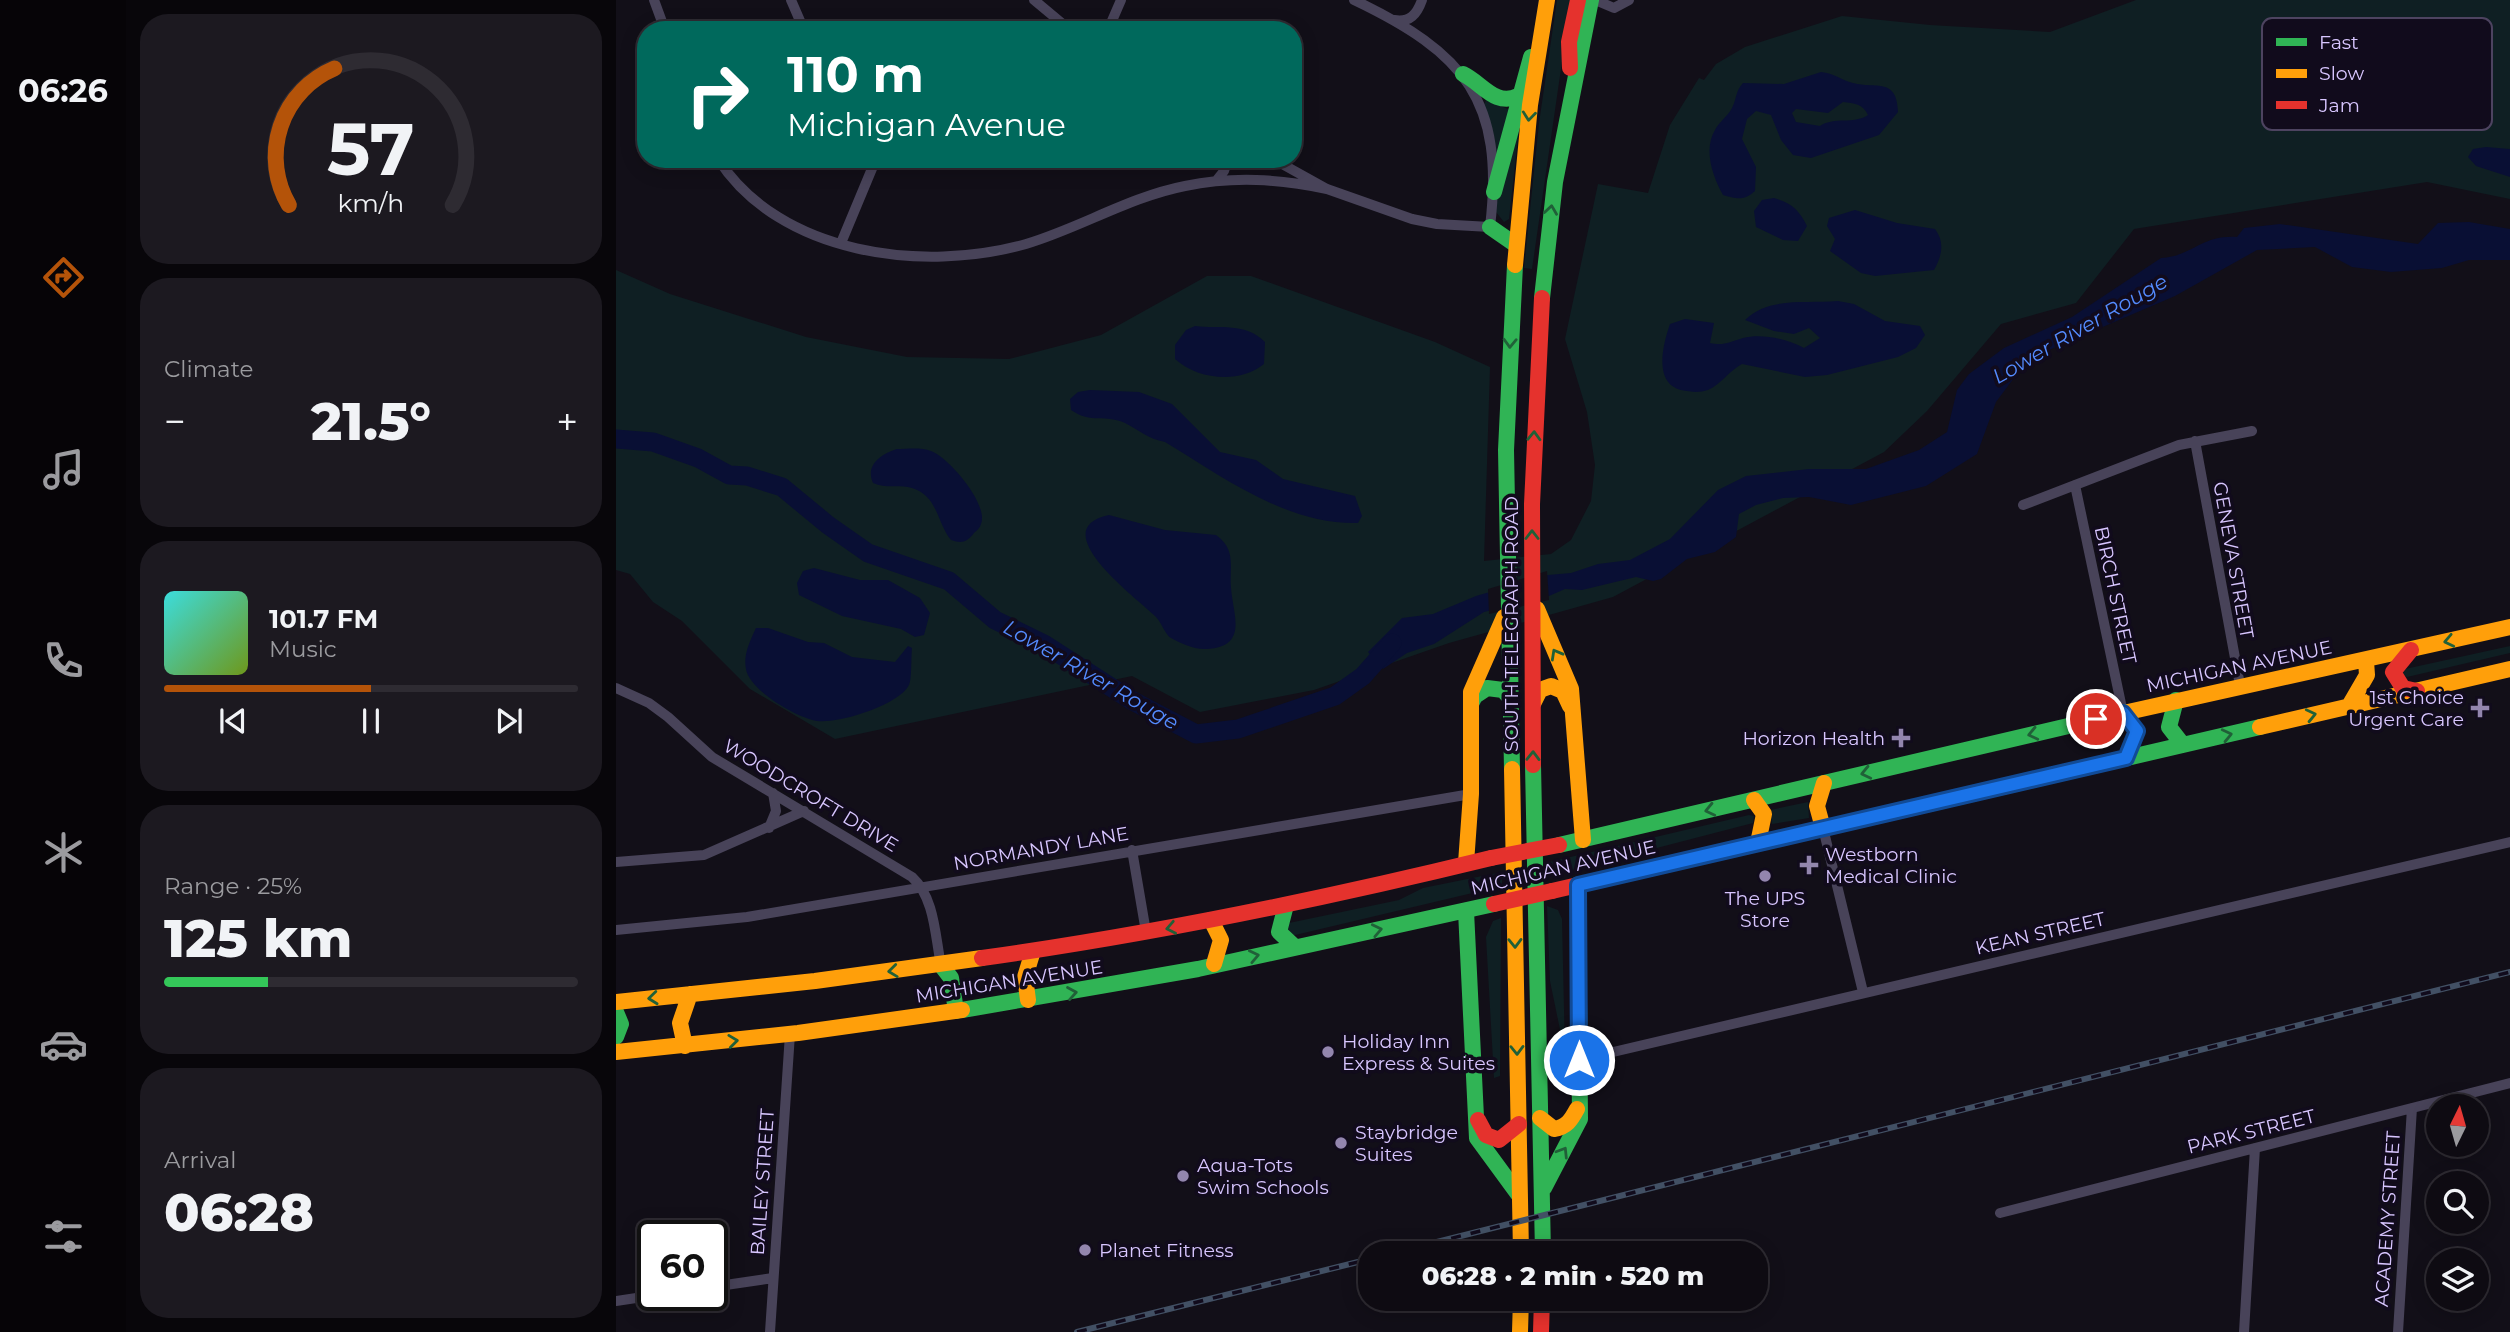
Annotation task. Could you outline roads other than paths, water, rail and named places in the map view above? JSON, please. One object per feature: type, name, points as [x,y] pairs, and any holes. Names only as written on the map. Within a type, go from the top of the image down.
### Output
[{"type":"main road","name":"SOUTH TELEGRAPH ROAD","points":[[1521,1241],[1506,450],[1516,245],[1531,105],[1547,0]]},
{"type":"main road","points":[[1571,98],[1569,42],[1578,0]]},
{"type":"main road","name":"SOUTH TELEGRAPH ROAD","points":[[1543,1241],[1532,824],[1532,566],[1538,330],[1553,195],[1593,0]]},
{"type":"main road","points":[[1494,192],[1527,65],[1541,40]]},
{"type":"main road","points":[[1464,74],[1475,79],[1496,99],[1507,102],[1518,96]]},
{"type":"main road","points":[[1489,227],[1516,245]]},
{"type":"main road","points":[[1534,601],[1546,636],[1567,673],[1583,840]]},
{"type":"main road","points":[[1466,863],[1471,794],[1470,706],[1475,679],[1507,611]]},
{"type":"main road","name":"MICHIGAN AVENUE","points":[[616,1002],[941,965],[1211,920],[1466,863],[1583,840],[2240,685],[2366,661],[2510,627]]},
{"type":"main road","points":[[2411,650],[2393,672],[2403,688],[2417,691]]},
{"type":"main road","points":[[2349,706],[2367,675],[2366,661]]},
{"type":"main road","name":"MICHIGAN AVENUE","points":[[616,1052],[790,1034],[956,1011],[1214,964],[1466,911],[2510,669]]},
{"type":"main road","points":[[1533,704],[1540,690],[1551,686],[1563,691],[1572,708]]},
{"type":"main road","points":[[1470,706],[1475,696],[1488,688],[1503,690],[1510,698]]},
{"type":"main road","points":[[2176,700],[2169,727],[2183,745]]},
{"type":"main road","points":[[2123,713],[2137,731],[2126,758]]},
{"type":"main road","points":[[1823,828],[1817,806],[1824,783]]},
{"type":"main road","points":[[1754,800],[1764,814],[1758,843]]},
{"type":"main road","points":[[1542,1199],[1550,1174],[1577,1128],[1580,1104],[1578,885]]},
{"type":"main road","points":[[1286,905],[1279,932],[1295,947]]},
{"type":"main road","points":[[1466,911],[1480,1145],[1505,1173],[1520,1196]]},
{"type":"main road","points":[[1211,920],[1221,940],[1214,964]]},
{"type":"main road","points":[[1028,1000],[1025,977],[1033,951]]},
{"type":"main road","points":[[941,965],[951,978],[956,1011]]},
{"type":"main road","points":[[685,1046],[680,1023],[690,994]]},
{"type":"main road","points":[[616,1012],[622,1024],[616,1037]]},
{"type":"main road","points":[[1540,1118],[1554,1129],[1562,1129],[1568,1125],[1580,1104]]},
{"type":"main road","points":[[1477,1118],[1481,1129],[1492,1139],[1508,1136],[1519,1124]]},
{"type":"main road","points":[[1520,1332],[1521,1311]]},
{"type":"main road","points":[[1541,1332],[1542,1311]]},
{"type":"street","points":[[654,0],[662,21]]},
{"type":"street","points":[[791,0],[800,21]]},
{"type":"street","points":[[1034,0],[1059,21]]},
{"type":"street","points":[[1112,21],[1121,0]]},
{"type":"street","points":[[725,168],[745,192],[776,216],[841,243],[877,251],[922,256],[1000,249],[1044,238],[1152,194],[1216,181],[1271,179],[1327,189],[1426,223],[1489,227],[1494,192],[1488,127],[1475,92],[1464,74],[1423,37],[1354,0]]},
{"type":"street","points":[[1390,19],[1400,21],[1413,17],[1422,0]]},
{"type":"street","points":[[1593,0],[1614,8],[1629,0]]},
{"type":"street","points":[[841,243],[872,168]]},
{"type":"street","points":[[1216,181],[1225,168]]},
{"type":"street","points":[[1289,168],[1327,189]]},
{"type":"street","points":[[2023,505],[2194,441],[2252,431]]},
{"type":"street","name":"GENEVA STREET","points":[[2194,441],[2240,685]]},
{"type":"street","name":"BIRCH STREET","points":[[2075,485],[2123,713]]},
{"type":"street","name":"WOODCROFT DRIVE","points":[[616,688],[649,703],[712,757],[884,858],[922,887]]},
{"type":"street","points":[[769,828],[776,811],[773,793]]},
{"type":"street","name":"NORMANDY LANE","points":[[616,930],[731,920],[1471,794]]},
{"type":"street","points":[[616,862],[704,855],[804,811]]},
{"type":"street","points":[[1823,828],[1863,992]]},
{"type":"street","name":"KEAN STREET","points":[[1579,1060],[2510,842]]},
{"type":"street","points":[[1132,850],[1146,932]]},
{"type":"street","points":[[922,887],[929,903],[941,965]]},
{"type":"street","name":"BAILEY STREET","points":[[770,1332],[790,1034]]},
{"type":"street","name":"PARK STREET","points":[[2000,1213],[2510,1083]]},
{"type":"street","name":"ACADEMY STREET","points":[[2398,1332],[2412,1108]]},
{"type":"street","points":[[2244,1332],[2255,1148]]},
{"type":"street","points":[[728,1285],[773,1278]]},
{"type":"street","points":[[616,1301],[637,1298]]},
{"type":"water","points":[[1821,72],[1861,85],[1884,87],[1894,94],[1898,112],[1879,135],[1811,158],[1793,155],[1781,140],[1771,115],[1756,111],[1747,119],[1742,139],[1756,167],[1755,191],[1740,198],[1723,195],[1713,172],[1710,155],[1711,138],[1715,130],[1730,111],[1743,83],[1784,84]],"holes":[[[1843,102],[1861,106],[1868,115],[1856,120],[1832,121],[1820,126],[1796,122],[1792,113],[1796,109],[1828,113]]]},
{"type":"water","points":[[2473,149],[2510,149],[2510,177],[2476,166],[2468,157]]},
{"type":"water","points":[[1774,198],[1786,202],[1798,211],[1804,220],[1807,226],[1798,241],[1783,240],[1756,227],[1754,211],[1762,200]]},
{"type":"water","points":[[1855,210],[1897,223],[1935,229],[1941,249],[1934,270],[1875,276],[1861,273],[1830,251],[1835,239],[1827,226],[1829,218]]},
{"type":"water","points":[[2469,222],[2510,229],[2510,260],[2469,260],[2442,268],[2391,272],[2352,267],[2315,247],[2257,250],[2175,296],[2028,359],[1996,402],[1977,454],[1926,486],[1851,505],[1809,497],[1783,498],[1756,505],[1739,514],[1736,537],[1715,552],[1687,559],[1661,579],[1653,581],[1636,577],[1582,590],[1565,589],[1549,596],[1484,612],[1434,644],[1407,653],[1383,669],[1368,652],[1402,618],[1433,614],[1476,596],[1548,575],[1571,573],[1598,564],[1630,560],[1670,539],[1718,490],[1746,476],[1809,469],[1866,469],[1919,450],[1947,432],[1957,390],[1969,374],[2004,348],[2072,317],[2161,258],[2182,254],[2214,239],[2237,237],[2244,228],[2280,224],[2418,244],[2438,223]]},
{"type":"water","points":[[1838,301],[1854,304],[1885,321],[1920,326],[1925,335],[1916,348],[1898,357],[1827,375],[1805,377],[1742,364],[1717,385],[1705,391],[1681,390],[1666,380],[1662,362],[1670,324],[1685,319],[1714,323],[1710,343],[1723,344],[1743,338],[1766,337],[1804,348],[1820,338],[1809,328],[1794,334],[1774,331],[1745,320],[1765,307],[1777,304]]},
{"type":"water","points":[[1195,326],[1249,331],[1265,342],[1264,364],[1243,375],[1231,377],[1207,375],[1184,366],[1175,359],[1175,345],[1186,330]]},
{"type":"water","points":[[1078,392],[1139,392],[1172,404],[1220,452],[1256,460],[1283,479],[1355,496],[1362,516],[1358,523],[1332,522],[1281,507],[1233,484],[1165,442],[1149,437],[1125,423],[1085,417],[1071,410],[1070,399]]},
{"type":"water","points":[[897,449],[931,451],[947,462],[965,482],[982,515],[980,527],[969,538],[961,542],[951,540],[932,503],[921,492],[907,487],[873,483],[871,471],[876,461]]},
{"type":"water","points":[[1109,515],[1165,530],[1216,535],[1223,541],[1231,559],[1235,619],[1233,636],[1228,642],[1220,647],[1202,649],[1171,638],[1156,617],[1101,565],[1090,549],[1086,534],[1091,523]]},
{"type":"water","points":[[814,568],[860,580],[888,580],[920,598],[930,613],[924,635],[915,637],[901,629],[842,616],[799,595],[797,583],[803,571]]},
{"type":"water","points":[[756,628],[768,628],[808,642],[824,643],[852,657],[895,662],[908,646],[912,648],[909,685],[893,699],[867,712],[827,721],[808,719],[775,702],[749,677],[745,659]]},
{"type":"waterway","name":"Lower River Rouge","points":[[616,439],[653,442],[698,458],[729,475],[747,476],[782,487],[828,525],[868,553],[949,581],[995,620],[1044,644],[1131,700],[1196,734],[1238,729],[1335,696],[1363,676],[1392,643]]},
{"type":"railway","points":[[1441,1241],[2510,972]]},
{"type":"railway","points":[[1077,1332],[1358,1262]]},
{"type":"place","name":"1st Choice Urgent Care","points":[[2480,708]]},
{"type":"place","name":"Horizon Health","points":[[1901,738]]},
{"type":"place","name":"Westborn Medical Clinic","points":[[1809,865]]},
{"type":"place","name":"The UPS Store","points":[[1765,876]]},
{"type":"place","name":"Holiday Inn Express & Suites","points":[[1328,1052]]},
{"type":"place","name":"Staybridge Suites","points":[[1341,1143]]},
{"type":"place","name":"Aqua-Tots Swim Schools","points":[[1183,1176]]},
{"type":"place","name":"Planet Fitness","points":[[1085,1250]]}]
